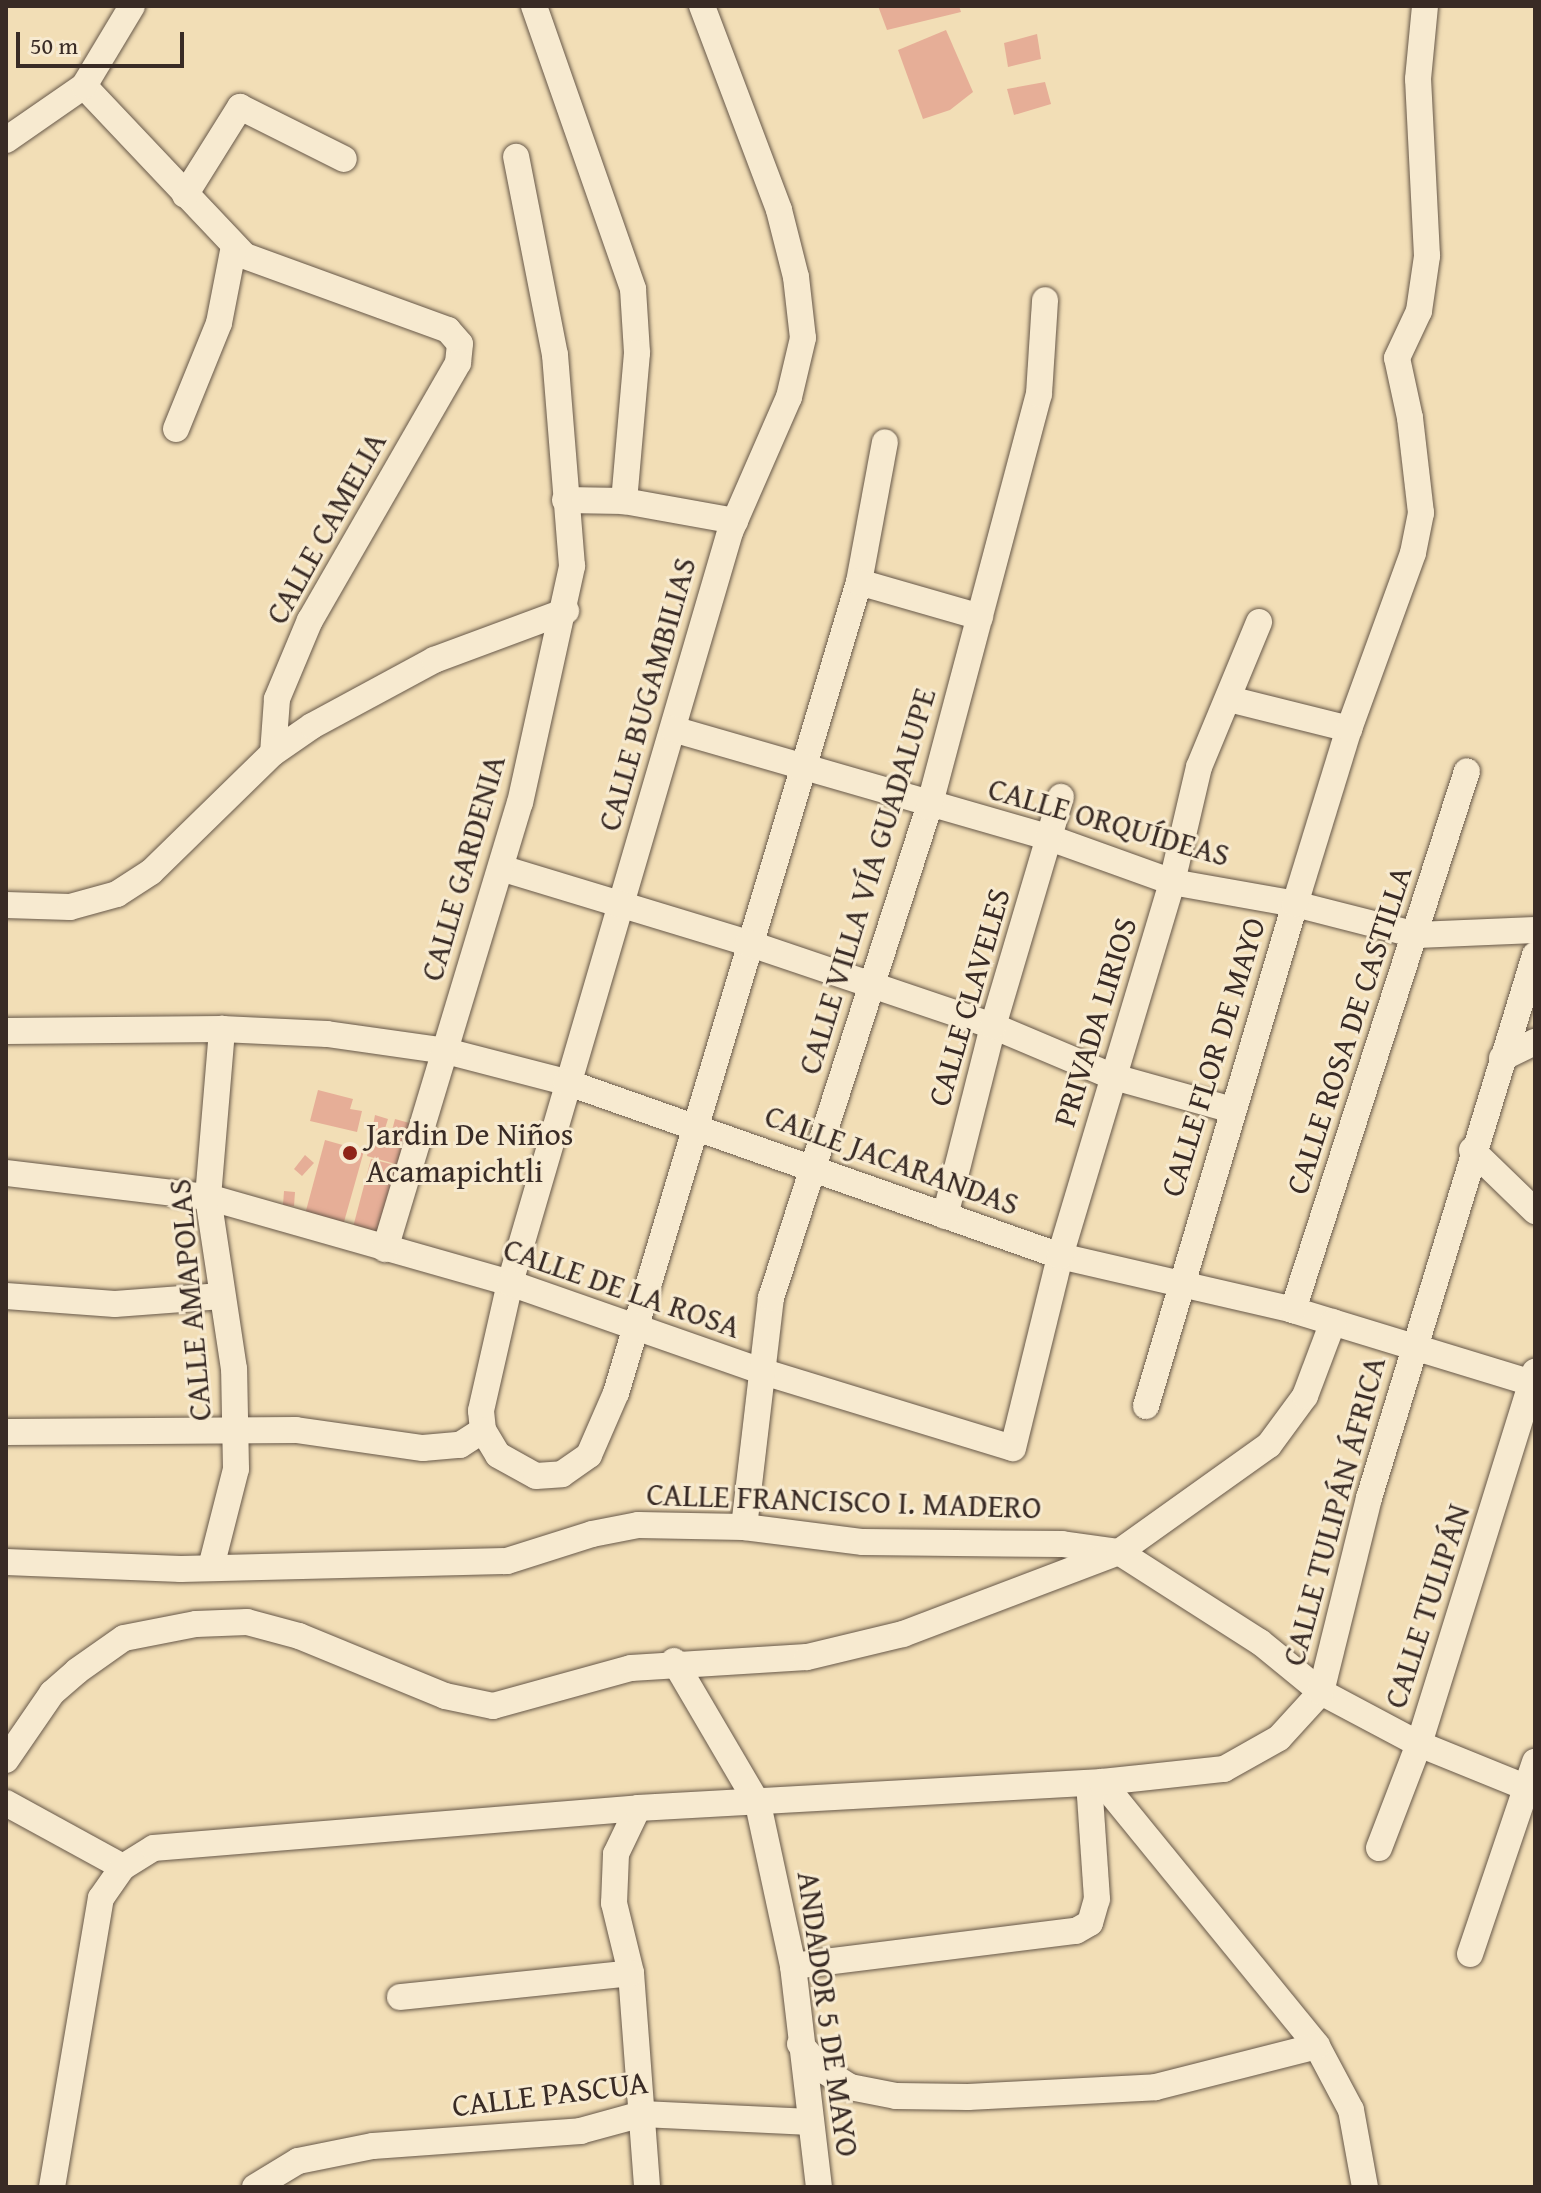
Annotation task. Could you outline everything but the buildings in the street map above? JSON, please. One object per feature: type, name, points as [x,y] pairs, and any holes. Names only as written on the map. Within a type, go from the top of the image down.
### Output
[{"type":"street","points":[[6,140],[84,86],[132,6]]},
{"type":"street","points":[[534,6],[633,289],[637,353],[624,501]]},
{"type":"street","name":"CALLE BUGAMBILIAS","points":[[482,1421],[510,1283],[566,1082],[735,521],[789,397],[803,338],[796,277],[779,210],[702,6]]},
{"type":"street","points":[[1229,699],[1349,729],[1413,553],[1421,513],[1410,418],[1397,358],[1419,311],[1427,256],[1425,169],[1418,79],[1425,6]]},
{"type":"street","points":[[84,86],[234,246],[219,323],[176,429]]},
{"type":"street","points":[[185,195],[240,107],[344,159]]},
{"type":"street","name":"CALLE GARDENIA","points":[[385,1249],[501,868],[566,611],[572,566],[555,355],[516,157]]},
{"type":"street","name":"CALLE CAMELIA","points":[[234,246],[245,256],[448,330],[460,344],[458,363],[310,620],[277,699],[273,753]]},
{"type":"street","name":"CALLE VILLA VÍA GUADALUPE","points":[[744,1527],[771,1298],[816,1171],[869,984],[929,807],[1039,394],[1045,300]]},
{"type":"street","points":[[6,1432],[296,1430],[423,1448],[460,1445],[482,1421],[498,1455],[520,1470],[536,1476],[562,1474],[589,1455],[637,1325],[748,943],[806,769],[859,582],[885,442]]},
{"type":"street","points":[[565,500],[624,501],[735,521]]},
{"type":"street","points":[[859,582],[980,617]]},
{"type":"street","points":[[6,905],[70,907],[117,894],[151,872],[273,753],[434,660],[566,611]]},
{"type":"street","name":"PRIVADA LIRIOS","points":[[1013,1448],[1060,1256],[1172,882],[1199,767],[1259,622]]},
{"type":"street","name":"CALLE ORQUÍDEAS","points":[[673,729],[929,807],[1050,838],[1172,882],[1295,904],[1417,935],[1535,930]]},
{"type":"street","name":"CALLE FLOR DE MAYO","points":[[1146,1406],[1178,1284],[1349,729]]},
{"type":"street","name":"CALLE ROSA DE CASTILLA","points":[[1293,1310],[1417,935],[1467,771]]},
{"type":"street","name":"CALLE CLAVELES","points":[[945,1216],[993,1026],[1061,797]]},
{"type":"street","points":[[501,868],[748,943],[993,1026],[1114,1077],[1232,1110]]},
{"type":"street","points":[[1413,1347],[1535,955]]},
{"type":"street","name":"CALLE JACARANDAS","points":[[6,1031],[222,1029],[327,1034],[446,1051],[566,1082],[693,1124],[816,1171],[1060,1256],[1293,1310],[1534,1380]]},
{"type":"street","name":"CALLE AMAPOLAS","points":[[211,1567],[236,1469],[234,1369],[208,1197],[222,1029]]},
{"type":"street","points":[[1502,1058],[1535,1042]]},
{"type":"street","points":[[1472,1150],[1535,1211]]},
{"type":"street","name":"CALLE DE LA ROSA","points":[[6,1173],[208,1197],[510,1283],[764,1372],[1013,1448]]},
{"type":"street","points":[[6,1296],[115,1304],[222,1296]]},
{"type":"street","points":[[6,1760],[52,1693],[77,1671],[124,1638],[196,1624],[247,1622],[299,1636],[445,1696],[493,1706],[674,1661],[807,1657],[858,1648],[1119,1552],[1269,1445],[1305,1396],[1333,1322]]},
{"type":"street","name":"CALLE TULIPÁN ÁFRICA","points":[[1321,1692],[1369,1498],[1413,1347]]},
{"type":"street","name":"CALLE TULIPÁN","points":[[1379,1848],[1419,1744],[1534,1380]]},
{"type":"street","name":"CALLE FRANCISCO I. MADERO","points":[[6,1562],[181,1569],[507,1561],[638,1525],[744,1527],[863,1542],[1062,1544],[1119,1552],[1260,1642],[1321,1692],[1419,1744],[1532,1780]]},
{"type":"street","name":"ANDADOR 5 DE MAYO","points":[[674,1661],[758,1804],[793,1966],[819,2187]]},
{"type":"street","points":[[52,2187],[101,1898],[123,1867],[154,1848],[638,1808],[758,1804],[1096,1782],[1224,1769],[1279,1738],[1321,1692]]},
{"type":"street","points":[[1470,1954],[1532,1780]]},
{"type":"street","points":[[793,1966],[1076,1931],[1090,1923],[1097,1899],[1096,1782]]},
{"type":"street","points":[[1096,1782],[1317,2046],[1351,2110],[1365,2187]]},
{"type":"street","points":[[6,1803],[123,1867]]},
{"type":"street","points":[[638,1808],[616,1854],[615,1891],[631,1973],[647,2187]]},
{"type":"street","points":[[400,1997],[631,1973]]},
{"type":"street","points":[[800,2044],[823,2070],[850,2087],[896,2096],[953,2097],[1156,2087],[1317,2046]]},
{"type":"street","name":"CALLE PASCUA","points":[[256,2185],[298,2161],[373,2146],[580,2131],[642,2114],[811,2122]]},
{"type":"place","name":"Jardin De Niños Acamapichtli","points":[[350,1153]]}]
